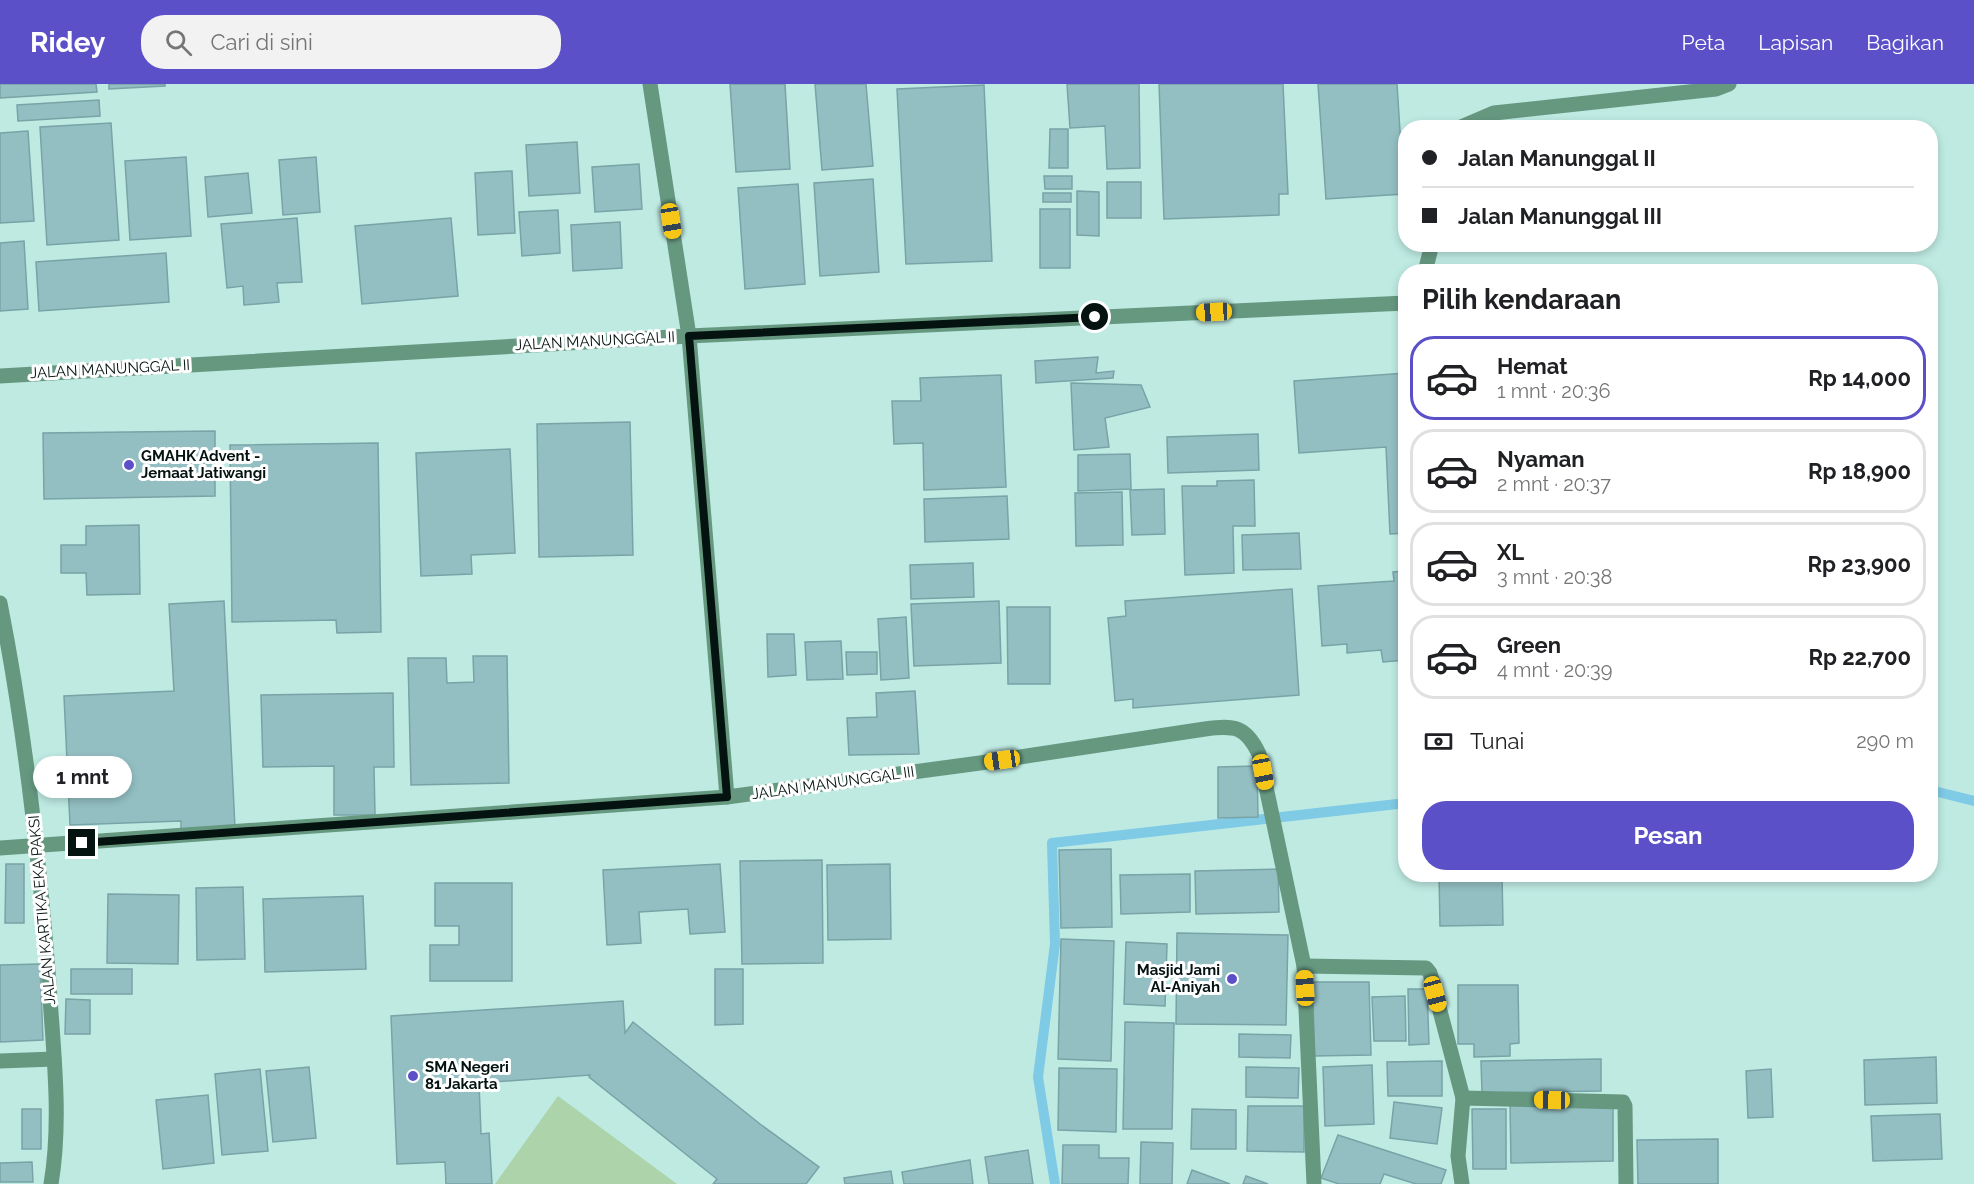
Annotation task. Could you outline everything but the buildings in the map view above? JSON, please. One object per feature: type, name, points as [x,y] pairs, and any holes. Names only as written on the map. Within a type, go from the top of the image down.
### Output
[{"type":"street","points":[[650,84],[689,336],[727,797]]},
{"type":"street","points":[[1478,120],[1494,113],[1723,87]]},
{"type":"street","name":"JALAN MANUNGGAL II","points":[[0,376],[689,336],[1398,303]]},
{"type":"street","name":"JALAN KARTIKA EKA PAKSI","points":[[0,603],[5,649],[39,846],[54,1059],[55,1127],[51,1184]]},
{"type":"street","name":"JALAN MANUNGGAL III","points":[[0,848],[727,797],[980,763],[1205,729],[1236,728],[1245,732],[1260,754],[1304,966]]},
{"type":"street","points":[[1314,1184],[1304,966],[1426,968],[1430,973],[1462,1098],[1458,1156],[1462,1184]]},
{"type":"street","points":[[0,1061],[54,1059]]},
{"type":"street","points":[[1462,1098],[1623,1102],[1625,1106],[1626,1184]]},
{"type":"green space","points":[[558,1096],[677,1184],[495,1184]]},
{"type":"waterway","points":[[1938,792],[1974,801]]},
{"type":"waterway","points":[[1055,1184],[1038,1077],[1055,944],[1052,843],[1398,804]]},
{"type":"place","name":"GMAHK Advent - Jemaat Jatiwangi","points":[[129,465]]},
{"type":"place","name":"Masjid Jami Al-Aniyah","points":[[1232,979]]},
{"type":"place","name":"SMA Negeri 81 Jakarta","points":[[413,1076]]},
{"type":"route","points":[[82,843],[727,797],[689,336],[1095,317]]}]
